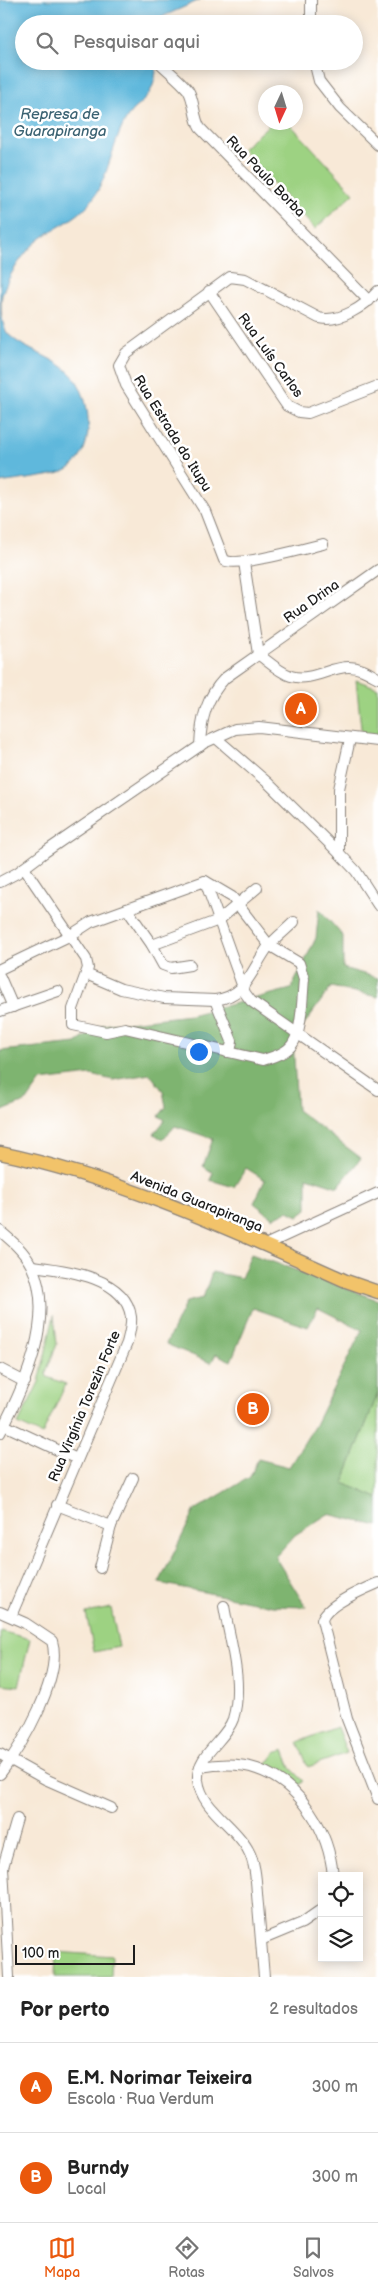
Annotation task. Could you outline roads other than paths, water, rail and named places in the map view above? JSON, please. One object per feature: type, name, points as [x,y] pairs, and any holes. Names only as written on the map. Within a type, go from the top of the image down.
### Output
[{"type":"main road","name":"Avenida Guarapiranga","points":[[0,1153],[42,1162],[118,1185],[265,1245],[346,1281],[378,1292]]},
{"type":"street","points":[[311,0],[312,15]]},
{"type":"street","name":"Rua Paulo Borba","points":[[167,70],[188,90],[195,118],[200,128],[369,301]]},
{"type":"street","points":[[316,70],[319,81],[340,108],[378,146]]},
{"type":"street","name":"Rua Estrada do Itupu","points":[[244,562],[230,563],[224,560],[205,511],[126,385],[119,365],[126,353],[230,277],[245,279],[319,318],[327,320],[335,319],[369,301],[378,291]]},
{"type":"street","name":"Rua Luís Carlos","points":[[209,291],[287,406],[299,412],[308,413],[378,386]]},
{"type":"street","points":[[323,544],[244,562],[258,654],[279,670],[298,677],[313,676],[349,667],[365,671],[378,678]]},
{"type":"street","name":"Rua Drina","points":[[200,746],[203,714],[213,692],[224,678],[378,570]]},
{"type":"street","points":[[0,882],[24,868],[200,746],[235,729],[260,727],[378,741]]},
{"type":"street","points":[[216,738],[268,783],[339,853],[356,871],[378,905]]},
{"type":"street","points":[[339,853],[339,789],[350,739]]},
{"type":"street","points":[[24,868],[86,958],[88,968],[73,1009],[73,1025],[106,1032],[125,1028],[263,1060],[290,1049],[298,1033],[304,979],[299,963],[269,946],[232,897],[205,881]]},
{"type":"street","points":[[0,969],[70,935],[91,922],[205,881]]},
{"type":"street","points":[[205,881],[243,988],[251,1001],[378,1090]]},
{"type":"street","points":[[152,945],[218,920],[257,888]]},
{"type":"street","points":[[127,909],[152,945],[163,965],[171,968],[190,966]]},
{"type":"street","points":[[86,974],[121,989],[164,998],[215,1000],[229,998],[243,988],[269,946],[294,922]]},
{"type":"street","points":[[0,977],[13,1007]]},
{"type":"street","points":[[0,1012],[58,991]]},
{"type":"street","points":[[215,1000],[232,1041],[231,1047],[227,1052]]},
{"type":"street","points":[[265,1245],[378,1194]]},
{"type":"street","points":[[0,1231],[15,1244],[32,1266],[38,1285],[40,1317],[25,1382],[2,1429],[77,1459]]},
{"type":"street","name":"Rua Virgínia Torezin Forte","points":[[11,1616],[127,1343],[132,1317],[124,1299],[105,1283],[69,1271],[32,1266]]},
{"type":"street","points":[[0,1369],[25,1382]]},
{"type":"street","points":[[100,1568],[111,1526],[133,1478]]},
{"type":"street","points":[[57,1504],[111,1526]]},
{"type":"street","points":[[378,1583],[352,1595],[325,1613],[322,1620],[348,1719],[378,1799]]},
{"type":"street","points":[[224,1606],[236,1671],[236,1706],[233,1720],[200,1767],[198,1778],[202,1793],[249,1851],[255,1879],[264,1977]]},
{"type":"street","points":[[0,1612],[11,1616],[52,1640],[54,1652],[44,1699],[22,1743],[0,1774]]},
{"type":"street","points":[[0,1754],[10,1761],[112,1808]]},
{"type":"street","points":[[200,1767],[246,1766],[258,1769],[285,1784],[304,1802],[318,1824],[326,1844],[332,1872]]},
{"type":"street","points":[[9,1977],[3,1867],[17,1819]]},
{"type":"street","points":[[260,1940],[302,1923],[318,1912]]},
{"type":"water","name":"Represa de Guarapiranga","points":[[0,0],[200,0],[166,15],[15,15],[15,70],[156,70],[152,88],[147,97],[131,112],[124,123],[102,182],[89,204],[77,215],[40,239],[28,250],[12,272],[2,295],[2,316],[4,327],[9,335],[16,341],[63,367],[78,383],[84,396],[88,426],[87,440],[82,454],[74,465],[63,472],[0,483]]},
{"type":"place","name":"E.M. Norimar Teixeira","points":[[301,709]]},
{"type":"place","name":"Burndy","points":[[253,1409]]}]
